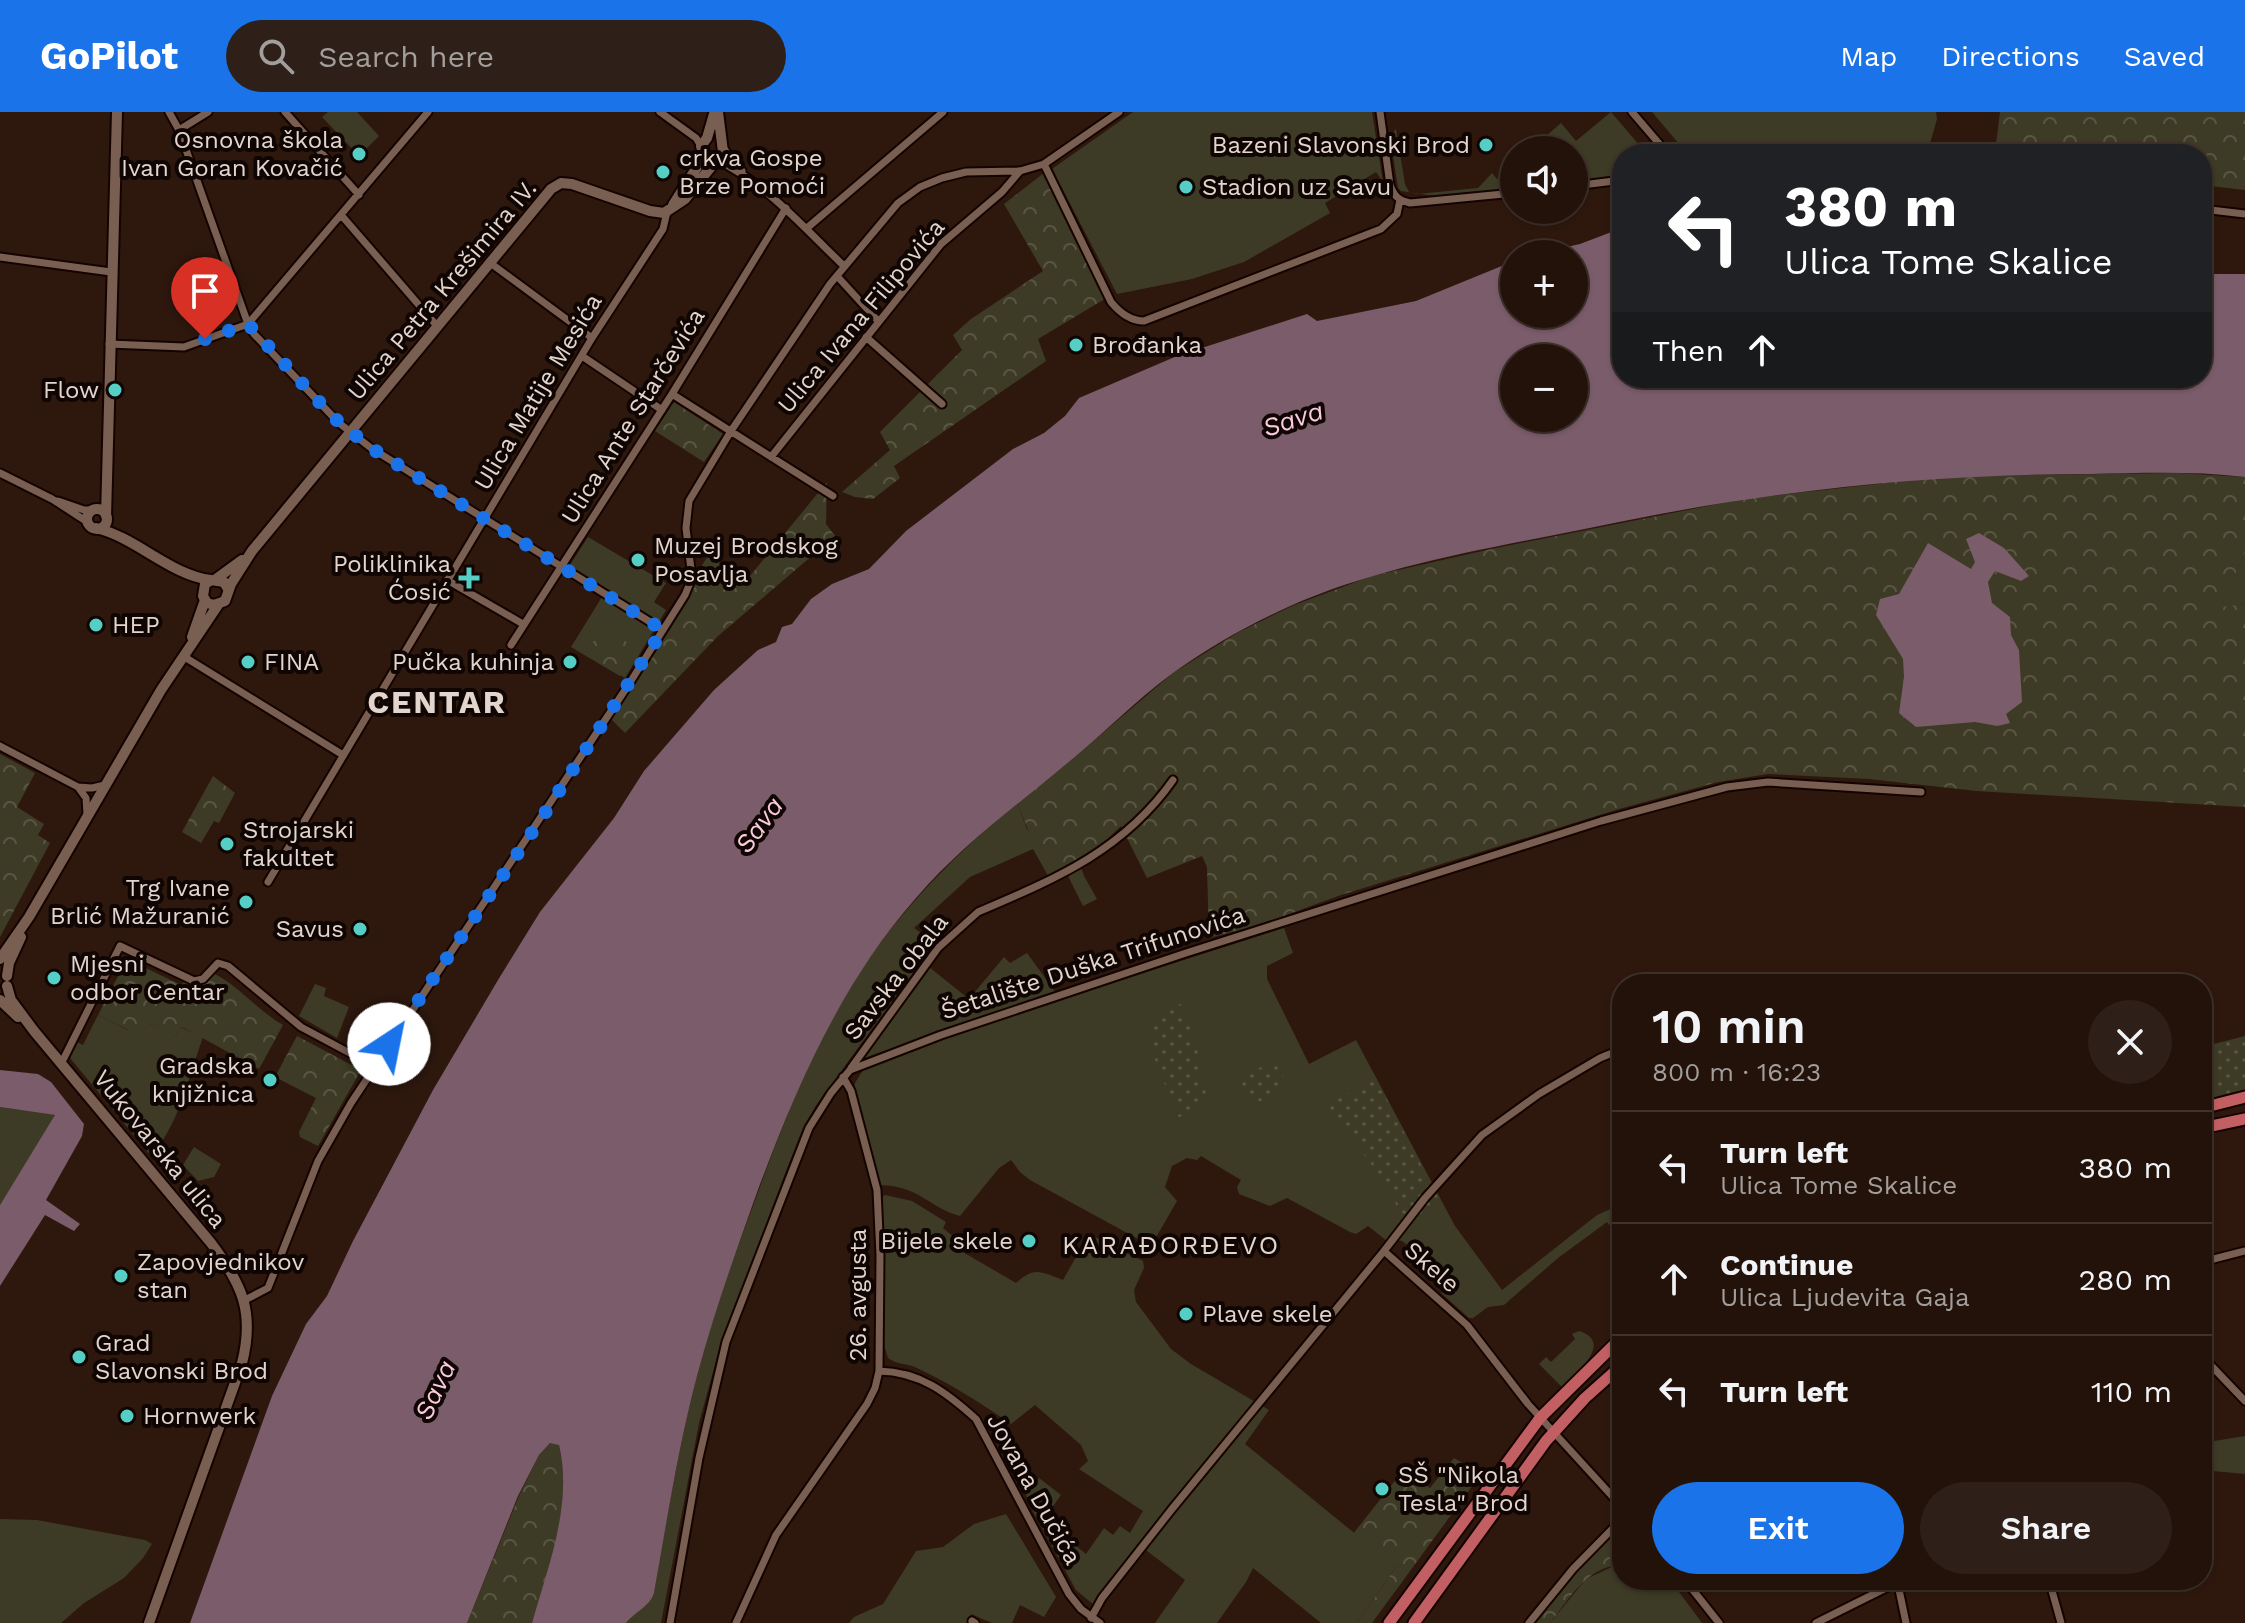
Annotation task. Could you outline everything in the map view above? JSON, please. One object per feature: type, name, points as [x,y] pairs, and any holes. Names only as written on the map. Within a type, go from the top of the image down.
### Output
[{"type":"main road","points":[[92,526],[103,527],[106,517],[117,112]]},
{"type":"main road","points":[[707,150],[716,112]]},
{"type":"main road","points":[[716,112],[723,145]]},
{"type":"main road","points":[[707,150],[715,137],[723,145]]},
{"type":"main road","name":"Ulica Matije Mesića","points":[[669,211],[685,199],[707,150],[723,145]]},
{"type":"main road","name":"Ulica Petra Krešimira IV.","points":[[228,589],[252,551],[551,189],[561,183],[579,185],[650,211],[669,211]]},
{"type":"main road","points":[[0,959],[29,917],[184,655],[218,605],[227,597],[228,589],[224,582],[170,564],[135,544],[92,526],[88,514],[101,500],[107,469]]},
{"type":"main road","points":[[93,510],[100,509],[116,529],[135,544]]},
{"type":"main road","name":"Ulica Petra Krešimira IV.","points":[[214,579],[252,551]]},
{"type":"main road","points":[[170,564],[211,604],[218,605]]},
{"type":"main road","points":[[184,655],[204,596],[205,584],[214,579]]},
{"type":"main road","points":[[3,981],[29,917]]},
{"type":"main road","name":"Vukovarska ulica","points":[[3,981],[11,1000],[34,1031],[227,1264],[245,1300]]},
{"type":"main road","name":"Vukovarska ulica","points":[[0,1000],[34,1031]]},
{"type":"main road","points":[[2212,1105],[2245,1097]]},
{"type":"main road","points":[[2221,1103],[2226,1123]]},
{"type":"main road","points":[[2212,1126],[2245,1119]]},
{"type":"main road","points":[[149,1623],[242,1363],[249,1330],[245,1300]]},
{"type":"main road","points":[[1389,1623],[1540,1418],[1612,1347]]},
{"type":"main road","points":[[1414,1623],[1554,1433],[1612,1374]]},
{"type":"street","points":[[169,112],[179,130],[248,324],[349,431],[663,630]]},
{"type":"street","points":[[179,130],[208,112]]},
{"type":"street","points":[[285,112],[359,195]]},
{"type":"street","points":[[109,344],[184,347],[248,324],[428,112]]},
{"type":"street","points":[[660,112],[786,208],[844,266]]},
{"type":"street","points":[[807,228],[943,112]]},
{"type":"street","points":[[245,1300],[268,1288],[318,1161],[374,1066],[543,816],[663,630],[692,578],[686,528],[689,501],[731,431],[844,266],[898,203],[920,187],[966,172],[1020,171],[1044,164],[1119,112]]},
{"type":"street","points":[[1380,112],[1390,185],[1393,195],[1400,200],[1410,203],[1500,194]]},
{"type":"street","points":[[1632,112],[1659,144]]},
{"type":"street","points":[[723,145],[746,175]]},
{"type":"street","points":[[1044,164],[1111,302],[1124,315],[1137,321],[1216,294],[1381,229],[1397,214],[1400,200]]},
{"type":"street","name":"Ulica Ivana Filipovića","points":[[771,457],[941,244],[1002,192],[1020,171]]},
{"type":"street","points":[[1588,184],[1612,181]]},
{"type":"street","name":"Ulica Ante Starčevića","points":[[511,645],[662,410],[786,208]]},
{"type":"street","points":[[2212,210],[2245,214]]},
{"type":"street","name":"Ulica Matije Mesića","points":[[268,882],[592,338],[663,229],[669,211]]},
{"type":"street","points":[[342,216],[437,326]]},
{"type":"street","points":[[0,257],[111,272]]},
{"type":"street","points":[[489,262],[592,338]]},
{"type":"street","points":[[837,276],[878,321]]},
{"type":"street","points":[[866,337],[942,404]]},
{"type":"street","points":[[582,356],[662,410]]},
{"type":"street","points":[[672,394],[833,496]]},
{"type":"street","points":[[0,473],[52,499],[92,526]]},
{"type":"street","points":[[52,499],[93,510]]},
{"type":"street","points":[[447,580],[523,624]]},
{"type":"street","points":[[184,655],[343,755]]},
{"type":"street","points":[[0,746],[78,787],[105,785]]},
{"type":"street","name":"Savska obala","points":[[850,1070],[938,948],[966,920],[1059,877],[1105,849],[1164,793],[1173,780]]},
{"type":"street","name":"Šetalište Duška Trifunovića","points":[[670,1623],[699,1458],[726,1342],[809,1128],[850,1070],[941,1035],[1208,946],[1601,821],[1727,787],[1768,782],[1921,792]]},
{"type":"street","points":[[78,787],[86,798],[86,817]]},
{"type":"street","points":[[62,1062],[120,946],[194,981],[203,979],[214,965],[222,963],[301,1027],[374,1066]]},
{"type":"street","points":[[1384,1251],[1425,1198],[1482,1135],[1539,1094],[1612,1053]]},
{"type":"street","name":"26. avgusta","points":[[736,1623],[776,1535],[867,1404],[879,1371],[877,1190],[851,1091],[843,1077]]},
{"type":"street","name":"Skele","points":[[1091,1618],[1102,1598],[1172,1509],[1384,1251],[1467,1325],[1540,1418],[1612,1496]]},
{"type":"street","points":[[2212,1259],[2245,1251]]},
{"type":"street","points":[[2212,1366],[2245,1401]]},
{"type":"street","name":"Jovana Dučića","points":[[879,1371],[914,1375],[958,1403],[976,1419],[1069,1594],[1091,1618],[1100,1623]]},
{"type":"street","points":[[1529,1623],[1573,1569],[1612,1529]]},
{"type":"street","points":[[1693,1590],[1719,1623]]},
{"type":"street","points":[[1816,1623],[1880,1590]]},
{"type":"street","points":[[1900,1590],[1906,1623]]},
{"type":"street","points":[[2052,1590],[2061,1623]]},
{"type":"green space","points":[[328,112],[357,112],[379,136],[359,156],[322,117]]},
{"type":"green space","name":"Stadion uz Savu","points":[[1133,112],[1372,112],[1383,182],[1376,172],[1325,203],[1330,213],[1244,262],[1192,279],[1117,294],[1052,169]]},
{"type":"green space","points":[[1611,112],[1638,144],[1612,144],[1612,177],[1588,180],[1588,136],[1582,136]]},
{"type":"green space","points":[[1652,112],[1936,112],[1937,119],[1930,144],[1679,144]]},
{"type":"green space","points":[[2000,112],[2245,112],[2245,190],[2212,186],[2212,144],[1996,144]]},
{"type":"green space","points":[[1561,123],[1572,136],[1546,136]]},
{"type":"green space","points":[[1396,129],[1409,192],[1398,188],[1390,136]]},
{"type":"green space","points":[[1044,173],[1108,297],[1038,339],[1046,361],[894,466],[900,478],[873,499],[842,492],[890,450],[880,432],[962,350],[953,335],[971,319],[1043,271],[1004,204]]},
{"type":"green space","points":[[1492,173],[1497,179],[1500,176],[1500,189],[1435,196],[1420,194],[1478,188]]},
{"type":"green space","points":[[674,402],[723,434],[704,462],[655,431]]},
{"type":"green space","points":[[2178,473],[2245,477],[2245,552],[2221,607],[2245,604],[2245,807],[1977,791],[1869,779],[1768,774],[1718,782],[1619,809],[1341,895],[1256,926],[1209,938],[1207,867],[1202,856],[1147,878],[1121,826],[1098,848],[1055,872],[1033,839],[1017,802],[1173,673],[1237,633],[1292,606],[1372,576],[1743,499],[1950,476]]},
{"type":"green space","points":[[827,482],[826,524],[835,536],[718,636],[625,733],[610,718],[709,554],[750,576]]},
{"type":"green space","points":[[588,537],[666,583],[654,602],[666,610],[625,678],[571,647],[605,592],[568,568]]},
{"type":"green space","points":[[2245,552],[2245,604],[2220,608]]},
{"type":"green space","points":[[610,633],[627,642],[620,676],[576,650]]},
{"type":"green space","points":[[0,754],[35,773],[17,807],[44,824],[38,835],[50,843],[0,937]]},
{"type":"green space","points":[[213,776],[235,793],[219,823],[214,821],[201,843],[182,832]]},
{"type":"green space","points":[[1017,802],[1026,827],[1056,872],[1078,859],[1097,899],[1083,906],[1067,874],[1052,883],[1033,849],[970,877],[914,928],[935,943],[817,1104],[803,1128],[719,1350],[699,1423],[661,1623],[626,1623],[654,1593],[684,1432],[709,1333],[794,1098],[824,1034],[859,974],[910,906]]},
{"type":"green space","points":[[1284,928],[1293,953],[1267,966],[1267,979],[1309,1064],[1356,1040],[1455,1226],[1502,1290],[1597,1215],[1612,1208],[1612,1229],[1607,1222],[1558,1258],[1504,1305],[1488,1307],[1469,1318],[1441,1293],[1449,1281],[1448,1276],[1402,1241],[1387,1241],[1368,1226],[1356,1234],[1350,1232],[1287,1198],[1270,1206],[1239,1194],[1237,1187],[1241,1180],[1201,1156],[1197,1160],[1187,1158],[1172,1166],[1165,1187],[1177,1201],[1151,1246],[1030,1180],[1011,1160],[999,1168],[960,1216],[906,1189],[881,1185],[854,1093],[855,1083],[865,1067],[1006,1017]]},
{"type":"green space","points":[[1027,953],[1056,993],[864,1058],[863,1055],[929,967],[969,999],[1004,957],[1010,963]]},
{"type":"green space","points":[[127,959],[181,985],[185,981],[207,983],[213,973],[283,1025],[259,1069],[184,1028],[180,1027],[175,1037],[167,1035],[162,1027],[149,1024],[144,1035],[132,1036],[127,1029],[98,1015]]},
{"type":"green space","points":[[315,984],[326,988],[324,996],[349,1007],[337,1038],[299,1016]]},
{"type":"green space","points":[[1180,1004],[1184,1006],[1194,1035],[1206,1094],[1204,1102],[1178,1118],[1149,1044],[1159,1038],[1150,1022]]},
{"type":"green space","points":[[98,1015],[130,1031],[149,1024],[163,1027],[175,1037],[180,1027],[203,1037],[176,1115],[151,1156],[70,1058],[77,1042],[83,1045]]},
{"type":"green space","points":[[297,1036],[361,1070],[318,1146],[300,1137],[299,1132],[316,1098],[275,1077]]},
{"type":"green space","points":[[2245,1036],[2245,1094],[2212,1102],[2212,1044]]},
{"type":"green space","points":[[1273,1059],[1287,1084],[1256,1104],[1241,1085]]},
{"type":"green space","points":[[1376,1078],[1442,1205],[1412,1225],[1406,1221],[1374,1168],[1328,1105]]},
{"type":"green space","points":[[0,1107],[56,1115],[0,1205]]},
{"type":"green space","points":[[194,1147],[221,1164],[214,1177],[198,1181],[183,1165]]},
{"type":"green space","points":[[885,1195],[912,1201],[946,1222],[943,1228],[956,1239],[961,1251],[1016,1283],[1033,1272],[1063,1280],[1089,1234],[1143,1261],[1144,1268],[1134,1290],[1136,1302],[1171,1349],[1269,1410],[1245,1444],[1396,1567],[1357,1623],[1321,1623],[1253,1568],[1217,1623],[1155,1623],[1185,1580],[1138,1544],[1094,1605],[1076,1590],[1031,1508],[1026,1495],[1039,1478],[1061,1495],[1053,1506],[1045,1500],[1036,1514],[1086,1554],[1104,1528],[1113,1535],[1120,1526],[1130,1533],[1143,1511],[1079,1469],[1088,1461],[1081,1445],[1035,1405],[1011,1424],[942,1381],[913,1366],[888,1358],[884,1345],[881,1198]]},
{"type":"green space","points":[[1579,1331],[1589,1336],[1593,1350],[1583,1366],[1562,1387],[1539,1364],[1546,1357],[1551,1362],[1575,1339],[1572,1334]]},
{"type":"green space","points":[[2245,1436],[2245,1474],[2212,1471],[2212,1441]]},
{"type":"green space","points":[[555,1442],[559,1445],[563,1468],[561,1513],[552,1557],[532,1623],[467,1623],[519,1496],[539,1455]]},
{"type":"green space","points":[[1454,1458],[1476,1471],[1478,1478],[1372,1623],[1357,1623],[1396,1567],[1353,1534],[1405,1468],[1430,1488]]},
{"type":"green space","points":[[1006,1514],[1056,1597],[1044,1617],[1020,1605],[1012,1623],[992,1623],[971,1614],[967,1623],[849,1623],[854,1617],[883,1604],[916,1551],[943,1547],[974,1524]]},
{"type":"green space","points":[[0,1519],[37,1520],[145,1540],[152,1544],[124,1578],[84,1603],[61,1623],[0,1623]]},
{"type":"green space","points":[[1612,1534],[1612,1567],[1599,1571],[1580,1585],[1550,1623],[1535,1623]]},
{"type":"green space","points":[[1612,1567],[1612,1590],[1677,1590],[1702,1623],[1550,1623],[1586,1579]]},
{"type":"water","name":"Sava","points":[[1612,232],[1612,388],[2212,388],[2212,274],[2245,274],[2245,477],[2168,473],[1972,477],[1854,486],[1736,501],[1408,566],[1327,591],[1229,637],[1159,684],[950,862],[916,898],[864,966],[822,1040],[786,1118],[717,1309],[684,1430],[654,1593],[646,1605],[626,1623],[532,1623],[561,1513],[563,1468],[559,1445],[550,1443],[539,1455],[518,1496],[467,1623],[190,1623],[272,1396],[306,1324],[327,1296],[433,1090],[540,912],[614,818],[644,771],[714,690],[758,650],[776,642],[782,627],[792,624],[811,599],[832,584],[869,569],[906,531],[1013,449],[1044,433],[1065,416],[1079,398],[1177,356],[1307,314],[1317,321],[1416,301],[1500,267],[1500,328],[1588,328],[1588,241]]},
{"type":"water","points":[[1979,533],[2004,548],[2029,576],[2021,581],[1995,571],[1988,582],[1992,603],[2010,617],[2011,635],[2019,650],[2022,702],[2006,714],[2010,723],[1997,726],[1975,722],[1916,727],[1899,713],[1903,659],[1876,615],[1880,599],[1899,594],[1928,543],[1971,569],[1975,562],[1966,539]]},
{"type":"water","points":[[0,1070],[38,1074],[51,1082],[84,1124],[82,1136],[46,1200],[80,1224],[74,1231],[45,1215],[0,1286],[0,1205],[55,1115],[0,1107]]},
{"type":"place","name":"Bazeni Slavonski Brod","points":[[1486,145]]},
{"type":"place","name":"Osnovna škola Ivan Goran Kovačić","points":[[359,154]]},
{"type":"place","name":"crkva Gospe Brze Pomoći","points":[[663,172]]},
{"type":"place","name":"Stadion uz Savu","points":[[1186,187]]},
{"type":"place","name":"Brođanka","points":[[1076,345]]},
{"type":"place","name":"Flow","points":[[115,390]]},
{"type":"place","name":"Muzej Brodskog Posavlja","points":[[638,560]]},
{"type":"place","name":"Poliklinika Ćosić","points":[[469,578]]},
{"type":"place","name":"HEP","points":[[96,625]]},
{"type":"place","name":"FINA","points":[[248,662]]},
{"type":"place","name":"Pučka kuhinja","points":[[570,662]]},
{"type":"place","name":"Strojarski fakultet","points":[[227,844]]},
{"type":"place","name":"Trg Ivane Brlić Mažuranić","points":[[246,902]]},
{"type":"place","name":"Savus","points":[[360,929]]},
{"type":"place","name":"Mjesni odbor Centar","points":[[54,978]]},
{"type":"place","name":"Gradska knjižnica","points":[[270,1080]]},
{"type":"place","name":"Bijele skele","points":[[1029,1241]]},
{"type":"place","name":"Zapovjednikov stan","points":[[121,1276]]},
{"type":"place","name":"Plave skele","points":[[1186,1314]]},
{"type":"place","name":"Grad Slavonski Brod","points":[[79,1357]]},
{"type":"place","name":"Hornwerk","points":[[127,1416]]},
{"type":"place","name":"SŠ \"Nikola Tesla\" Brod","points":[[1382,1489]]},
{"type":"district","name":"CENTAR","points":[[437,702]]},
{"type":"district","name":"KARAĐORĐEVO","points":[[1171,1245]]},
{"type":"route","points":[[205,339],[248,324],[339,423],[371,448],[663,630],[543,816],[389,1044]]}]
